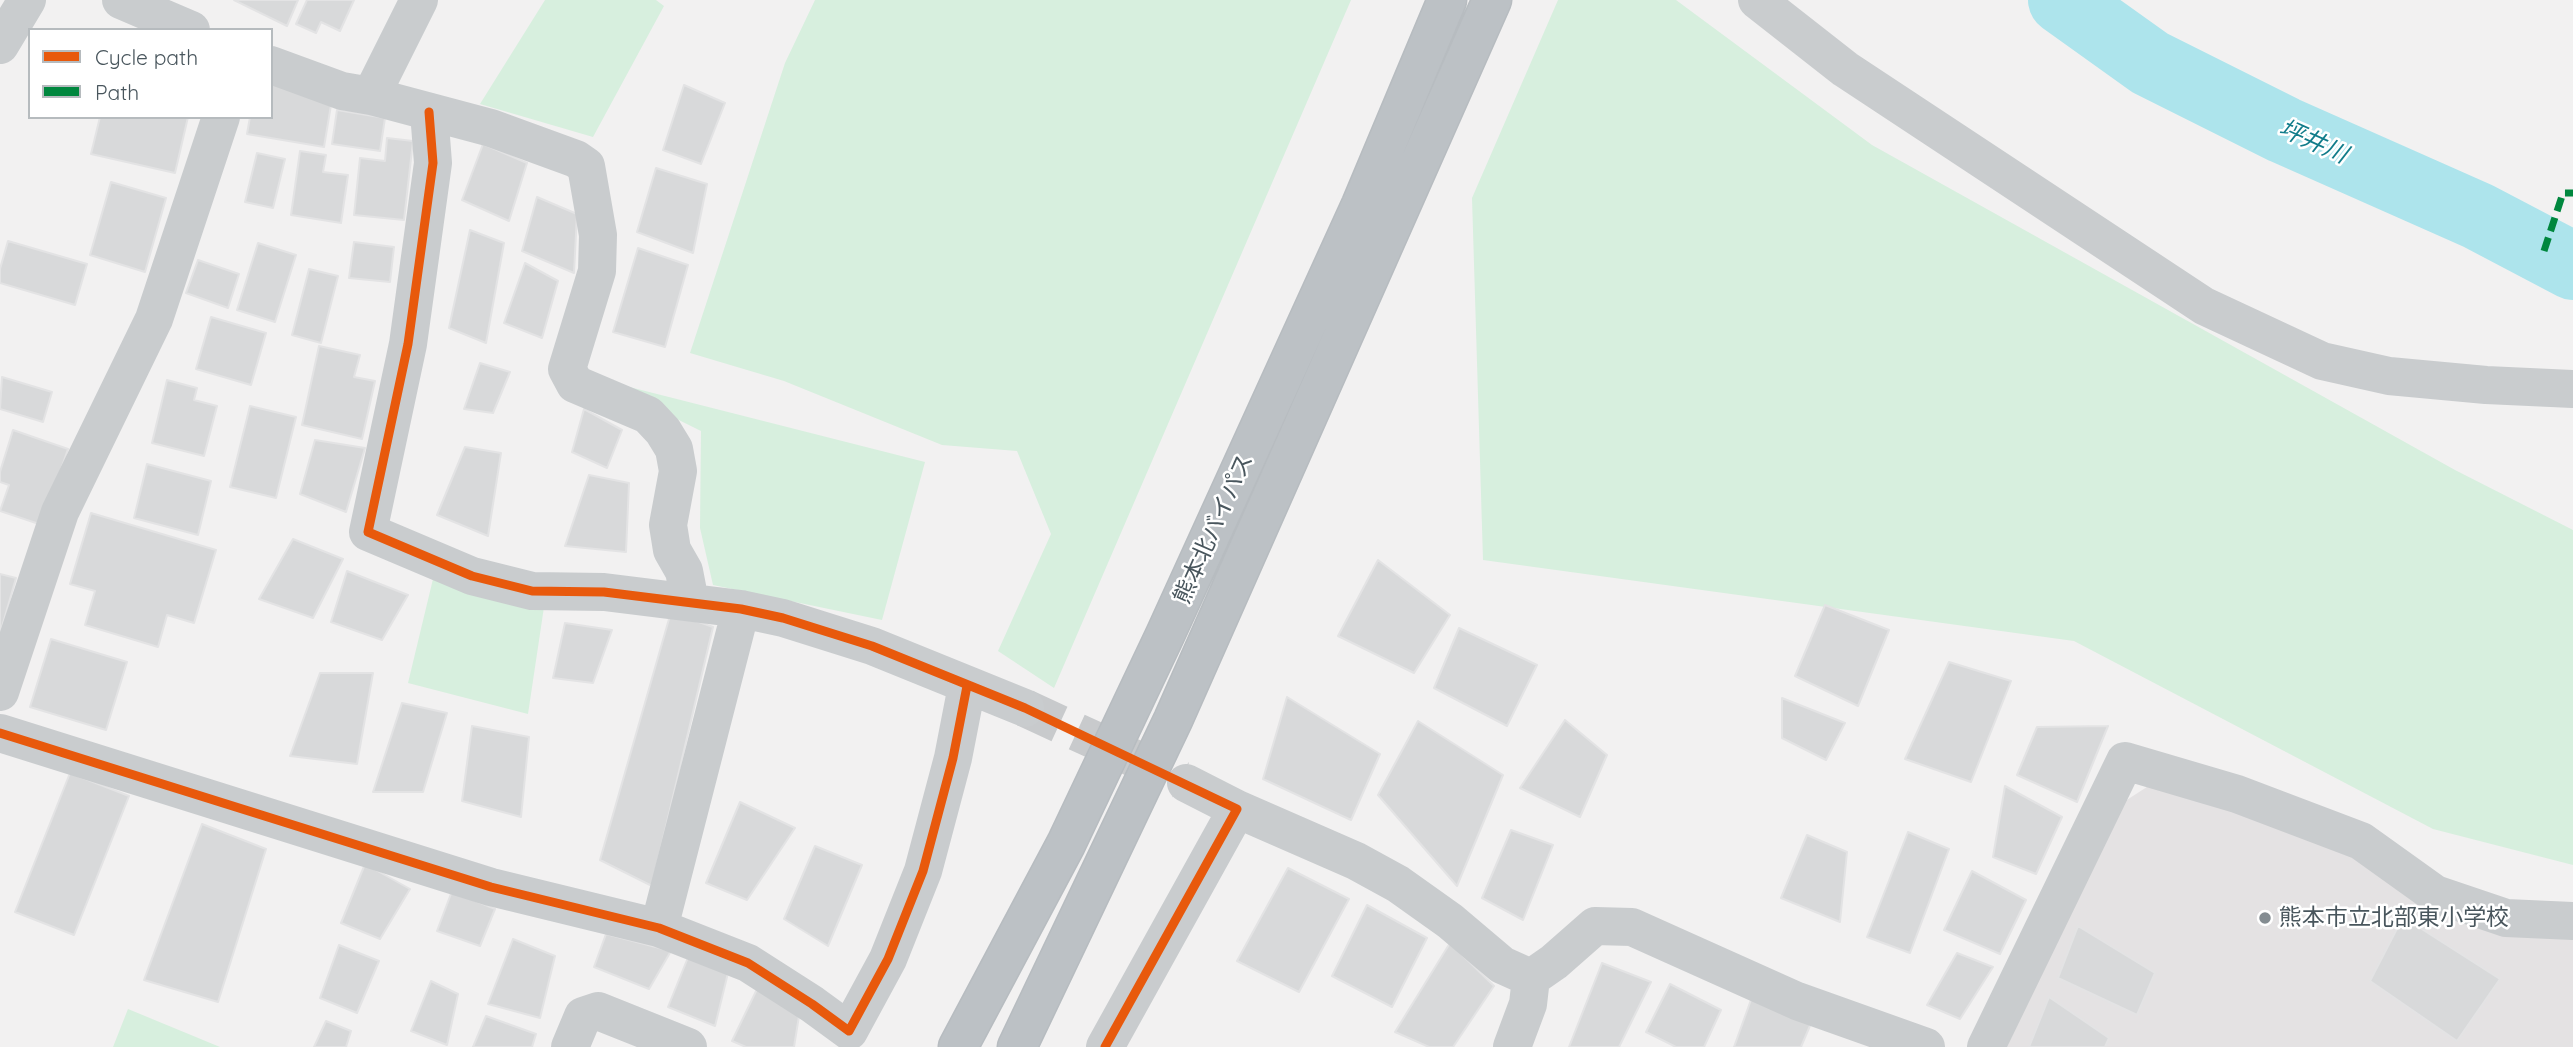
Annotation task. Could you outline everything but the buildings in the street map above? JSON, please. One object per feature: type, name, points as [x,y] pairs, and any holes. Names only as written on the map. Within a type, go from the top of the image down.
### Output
[{"type":"highway","name":"熊本北バイパス","points":[[958,1047],[1066,844],[1165,635],[1361,205],[1447,0]]},
{"type":"highway","name":"熊本北バイパス","points":[[1017,1047],[1173,720],[1492,0]]},
{"type":"highway","points":[[932,1047],[1066,844]]},
{"type":"street","points":[[0,44],[27,0]]},
{"type":"street","points":[[121,0],[186,28]]},
{"type":"street","points":[[371,96],[419,0]]},
{"type":"street","points":[[1757,0],[1845,69],[2204,306],[2322,361],[2389,376],[2486,385],[2573,389]]},
{"type":"street","points":[[273,66],[342,91],[371,96],[491,128],[576,159],[586,166],[598,235],[597,271],[567,369],[575,384],[648,415],[663,431],[674,450],[678,471],[668,525],[673,550],[684,571],[690,602]]},
{"type":"street","points":[[429,113],[433,163],[410,331],[368,532],[472,576],[532,591],[604,592],[741,609],[783,618],[872,646],[1025,708]]},
{"type":"street","points":[[0,692],[60,512],[154,319],[220,119]]},
{"type":"street","points":[[659,928],[741,609]]},
{"type":"street","points":[[0,733],[491,887],[659,928],[748,964],[812,1004],[845,1039],[888,959],[923,871],[953,758],[967,686]]},
{"type":"street","points":[[1986,1047],[2125,761],[2237,794],[2361,841],[2435,894],[2506,918],[2573,921]]},
{"type":"street","points":[[1186,783],[1356,860],[1398,884],[1450,921],[1502,965],[1531,978]]},
{"type":"street","points":[[1105,1047],[1237,808]]},
{"type":"street","points":[[1511,1047],[1528,1004],[1531,978],[1595,926],[1632,927],[1797,1001],[1926,1047]]},
{"type":"street","points":[[570,1047],[583,1016],[598,1011],[688,1047]]},
{"type":"shaded area","name":"熊本市立北部東小学校","points":[[2150,785],[2233,810],[2573,935],[2573,1047],[2007,1047],[2119,805]]},
{"type":"green space","points":[[545,0],[656,0],[664,6],[593,137],[480,104]]},
{"type":"green space","points":[[815,0],[1351,0],[1054,688],[998,651],[1051,534],[1017,451],[942,445],[784,381],[690,353],[785,63]]},
{"type":"green space","points":[[1558,0],[1676,0],[1872,145],[2455,470],[2573,530],[2573,865],[2433,829],[2074,641],[1483,560],[1472,198]]},
{"type":"green space","points":[[594,378],[925,462],[882,620],[713,585],[700,528],[701,431]]},
{"type":"green space","points":[[433,579],[544,607],[528,714],[408,683]]},
{"type":"green space","points":[[128,1009],[220,1047],[113,1047]]},
{"type":"waterway","name":"坪井川","points":[[2062,0],[2150,63],[2284,130],[2478,216],[2573,266]]},
{"type":"tunnel","points":[[1025,708],[1181,780]]},
{"type":"marked path","points":[[2544,251],[2563,193],[2573,193]]},
{"type":"cycle path","points":[[429,112],[433,163],[408,344],[368,532],[472,576],[532,591],[604,592],[741,609],[783,618],[872,646],[1025,708],[1237,809],[1105,1047]]},
{"type":"cycle path","points":[[0,733],[491,887],[659,928],[748,963],[849,1031],[888,959],[923,871],[953,758],[967,686]]},
{"type":"place","name":"熊本市立北部東小学校","points":[[2265,918]]}]
